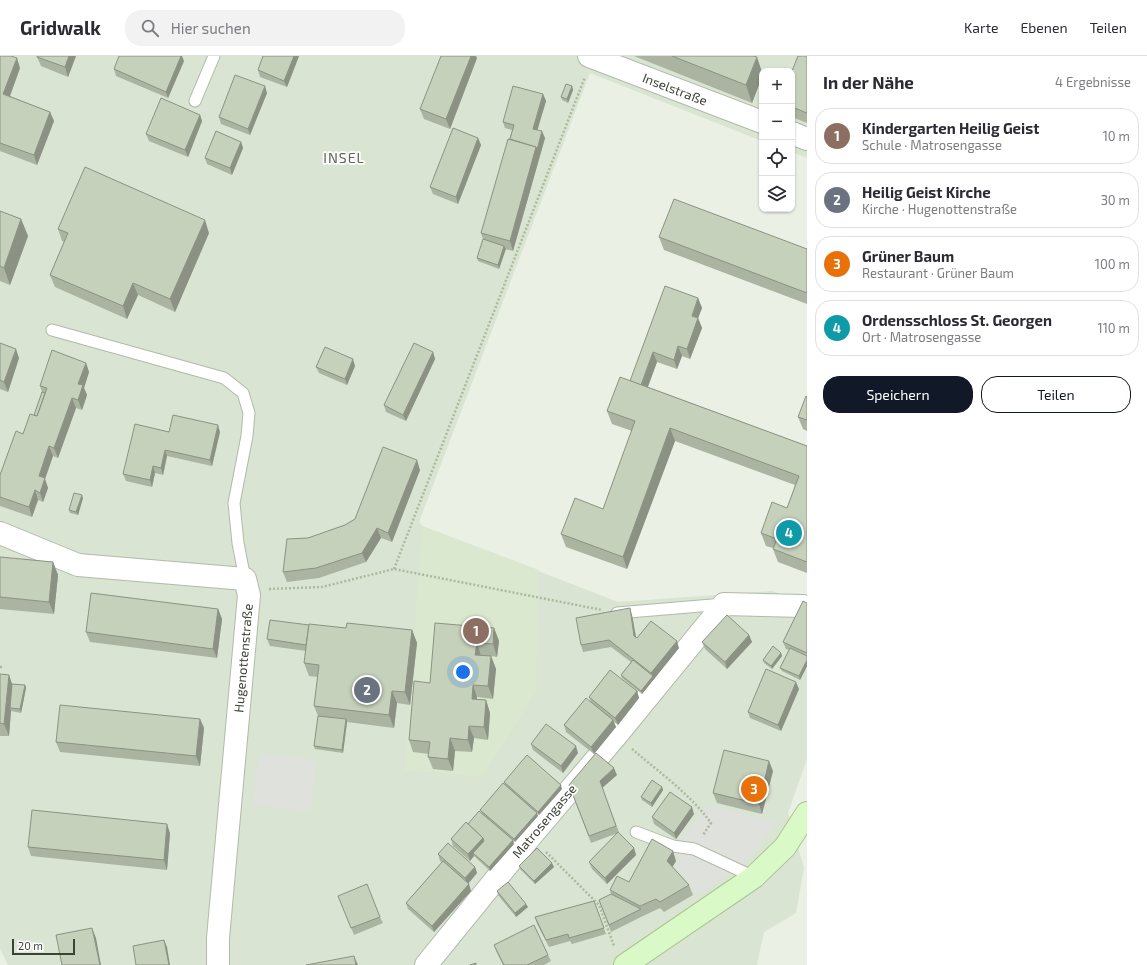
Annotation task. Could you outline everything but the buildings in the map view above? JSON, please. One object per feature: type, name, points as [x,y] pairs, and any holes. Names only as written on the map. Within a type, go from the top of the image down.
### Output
[{"type":"street","name":"Inselstraße","points":[[591,57],[759,121]]},
{"type":"street","points":[[795,134],[807,139]]},
{"type":"street","points":[[0,533],[78,565],[245,579]]},
{"type":"street","name":"Hugenottenstraße","points":[[218,965],[218,938],[249,595],[245,579]]},
{"type":"street","points":[[724,604],[807,607]]},
{"type":"street","name":"Matrosengasse","points":[[426,965],[724,604]]},
{"type":"street","points":[[621,958],[754,877],[785,847],[807,813]]},
{"type":"lane","points":[[195,101],[214,56]]},
{"type":"lane","points":[[52,330],[224,378],[243,393],[249,413],[247,436],[234,503],[238,544],[245,579]]},
{"type":"lane","points":[[617,613],[724,604]]},
{"type":"lane","points":[[636,832],[674,846],[694,849],[754,877]]},
{"type":"path","points":[[394,569],[591,57]]},
{"type":"path","points":[[266,594],[269,588],[322,587],[394,569],[617,613]]},
{"type":"path","points":[[616,736],[701,809],[711,823],[694,849]]},
{"type":"path","points":[[531,836],[599,905],[621,958]]},
{"type":"shaded area","points":[[0,56],[807,56],[807,158],[795,153],[795,68],[759,68],[759,140],[590,73],[419,522],[422,526],[618,602],[772,591],[807,602],[807,759],[788,813],[804,868],[796,913],[764,932],[757,965],[8,965],[0,948]]},
{"type":"shaded area","points":[[422,526],[539,570],[536,691],[482,777],[405,770]]},
{"type":"shaded area","points":[[259,753],[316,760],[310,812],[253,805]]},
{"type":"shaded area","points":[[708,805],[776,822],[753,855],[734,872],[697,894],[676,870],[682,858],[672,853]]},
{"type":"place","name":"Ordensschloss St. Georgen","points":[[789,533]]},
{"type":"place","name":"Kindergarten Heilig Geist","points":[[476,631]]},
{"type":"place","name":"Heilig Geist Kirche","points":[[367,690]]},
{"type":"place","name":"Grüner Baum","points":[[754,789]]},
{"type":"district","name":"INSEL","points":[[344,157]]}]
